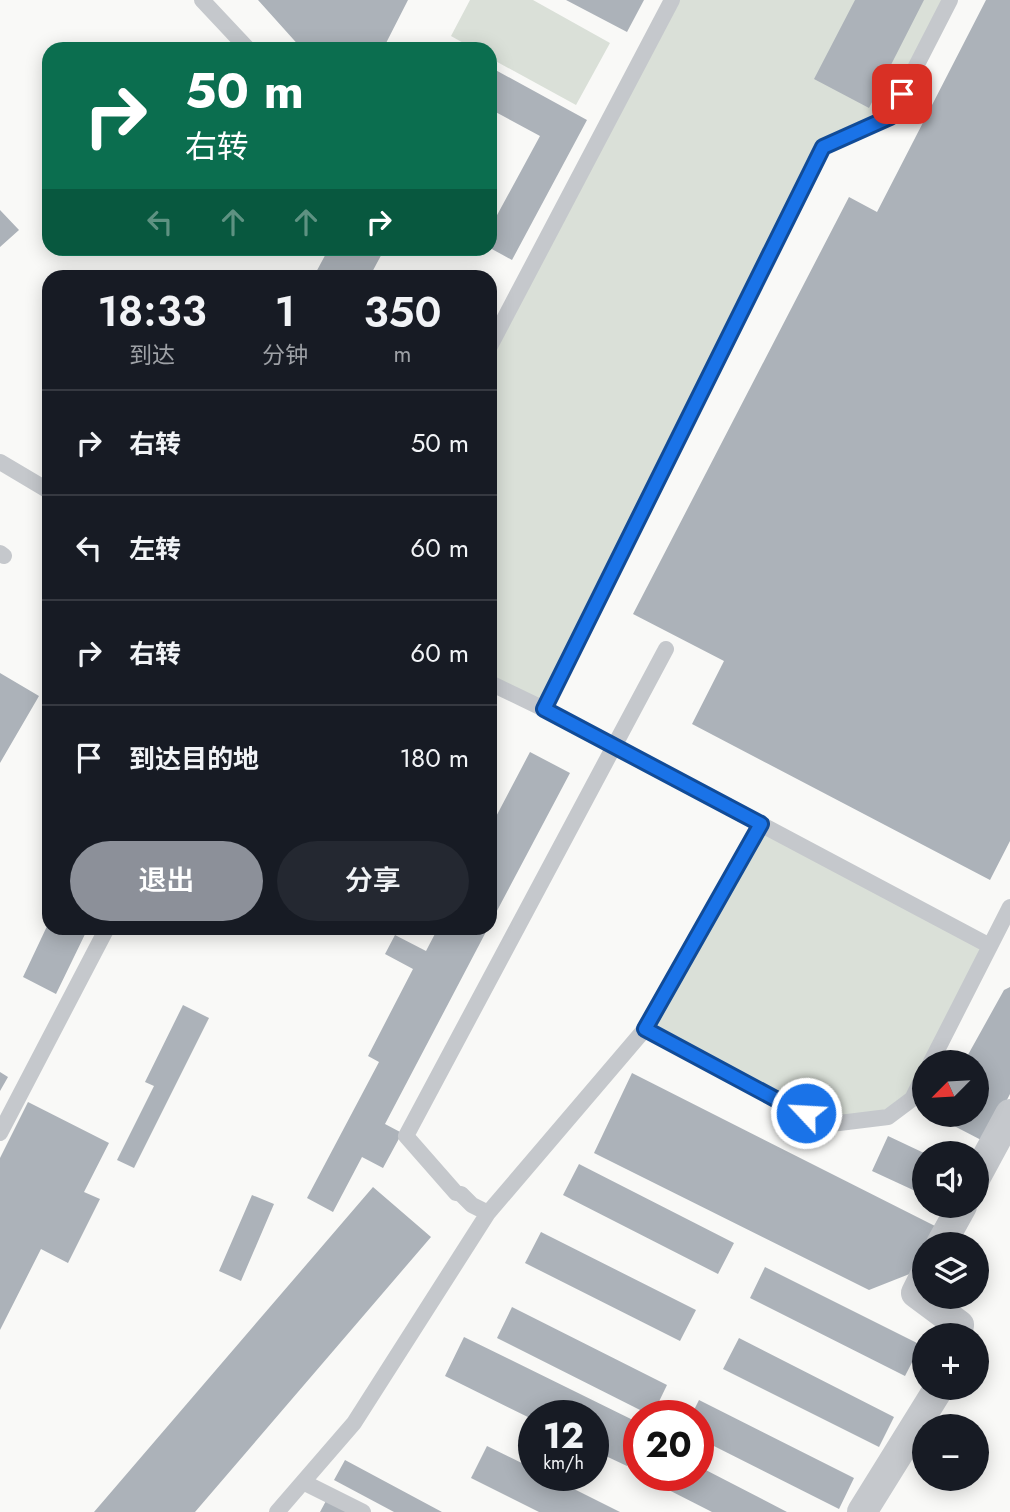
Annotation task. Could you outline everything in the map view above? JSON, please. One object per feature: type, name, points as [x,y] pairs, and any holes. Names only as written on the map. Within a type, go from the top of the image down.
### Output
[{"type":"street","points":[[989,1153],[1010,1114]]},
{"type":"street","points":[[938,1309],[956,1323]]},
{"type":"street","points":[[862,1512],[932,1400]]},
{"type":"lane","points":[[202,0],[241,42]]},
{"type":"lane","points":[[497,333],[672,0]]},
{"type":"lane","points":[[544,709],[823,147],[890,117],[950,0]]},
{"type":"lane","points":[[0,462],[42,487]]},
{"type":"lane","points":[[488,1213],[456,1193],[406,1136],[666,649]]},
{"type":"lane","points":[[497,686],[990,946]]},
{"type":"lane","points":[[277,1512],[354,1423],[488,1213],[645,1029],[761,824]]},
{"type":"lane","points":[[936,1050],[1010,907]]},
{"type":"lane","points":[[0,1133],[103,935]]},
{"type":"lane","points":[[645,1029],[781,1102],[831,1124],[888,1117],[912,1099]]},
{"type":"lane","points":[[303,1482],[363,1512]]},
{"type":"shaded area","points":[[470,0],[533,0],[610,43],[576,105],[497,62],[497,42],[462,42],[451,36]]},
{"type":"shaded area","points":[[672,0],[950,0],[890,117],[823,147],[544,709],[497,686],[497,333]]},
{"type":"shaded area","points":[[761,824],[990,946],[931,1050],[912,1050],[912,1089],[888,1117],[831,1124],[645,1029]]},
{"type":"building","points":[[258,0],[408,0],[387,42],[296,42]]},
{"type":"building","points":[[566,0],[644,0],[627,32]]},
{"type":"building","points":[[855,0],[924,0],[869,108],[814,79]]},
{"type":"building","points":[[986,0],[1010,0],[1010,841],[990,880],[692,724],[724,661],[633,614],[849,197],[877,212]]},
{"type":"building","points":[[497,71],[587,120],[512,260],[497,252],[497,215],[540,136],[497,113]]},
{"type":"building","points":[[0,210],[19,230],[0,247]]},
{"type":"building","points":[[325,256],[381,256],[373,270],[317,270]]},
{"type":"building","points":[[0,673],[39,696],[0,763]]},
{"type":"building","points":[[530,752],[570,773],[497,911],[497,815]]},
{"type":"building","points":[[43,935],[85,935],[56,994],[23,977]]},
{"type":"building","points":[[395,935],[426,951],[434,935],[484,935],[385,1124],[402,1133],[383,1168],[362,1157],[333,1212],[307,1198],[379,1062],[368,1056],[413,969],[385,954]]},
{"type":"building","points":[[1010,987],[1010,1094],[986,1141],[983,1141],[956,1127],[989,1127],[989,1050],[971,1050],[1004,990]]},
{"type":"building","points":[[183,1005],[209,1018],[134,1168],[117,1160],[154,1086],[145,1082]]},
{"type":"building","points":[[0,1072],[8,1077],[0,1091]]},
{"type":"building","points":[[632,1073],[912,1214],[912,1218],[919,1218],[935,1226],[932,1232],[912,1232],[912,1273],[869,1290],[594,1153]]},
{"type":"building","points":[[28,1102],[109,1143],[84,1192],[100,1199],[68,1263],[41,1249],[0,1330],[0,1158]]},
{"type":"building","points":[[888,1136],[912,1147],[912,1189],[872,1171]]},
{"type":"building","points":[[579,1164],[734,1243],[718,1274],[563,1195]]},
{"type":"building","points":[[373,1187],[431,1237],[195,1512],[94,1512]]},
{"type":"building","points":[[252,1195],[274,1204],[241,1281],[219,1271]]},
{"type":"building","points":[[541,1232],[696,1310],[680,1341],[525,1263]]},
{"type":"building","points":[[765,1267],[912,1340],[912,1362],[905,1376],[750,1298]]},
{"type":"building","points":[[512,1307],[667,1385],[660,1400],[623,1401],[497,1338]]},
{"type":"building","points":[[464,1337],[592,1400],[518,1400],[518,1412],[445,1376]]},
{"type":"building","points":[[739,1338],[894,1417],[879,1447],[723,1369]]},
{"type":"building","points":[[609,1408],[623,1415],[623,1464],[609,1458]]},
{"type":"building","points":[[714,1408],[854,1478],[839,1509],[714,1446]]},
{"type":"building","points":[[487,1446],[518,1461],[518,1491],[578,1491],[620,1512],[539,1512],[471,1478]]},
{"type":"building","points":[[345,1460],[442,1512],[394,1512],[334,1480]]},
{"type":"building","points":[[714,1474],[787,1512],[712,1512],[671,1491],[714,1491]]},
{"type":"building","points":[[327,1499],[353,1512],[320,1512]]},
{"type":"route","points":[[806,1113],[645,1029],[761,824],[544,709],[823,147],[890,117],[902,94]]}]
